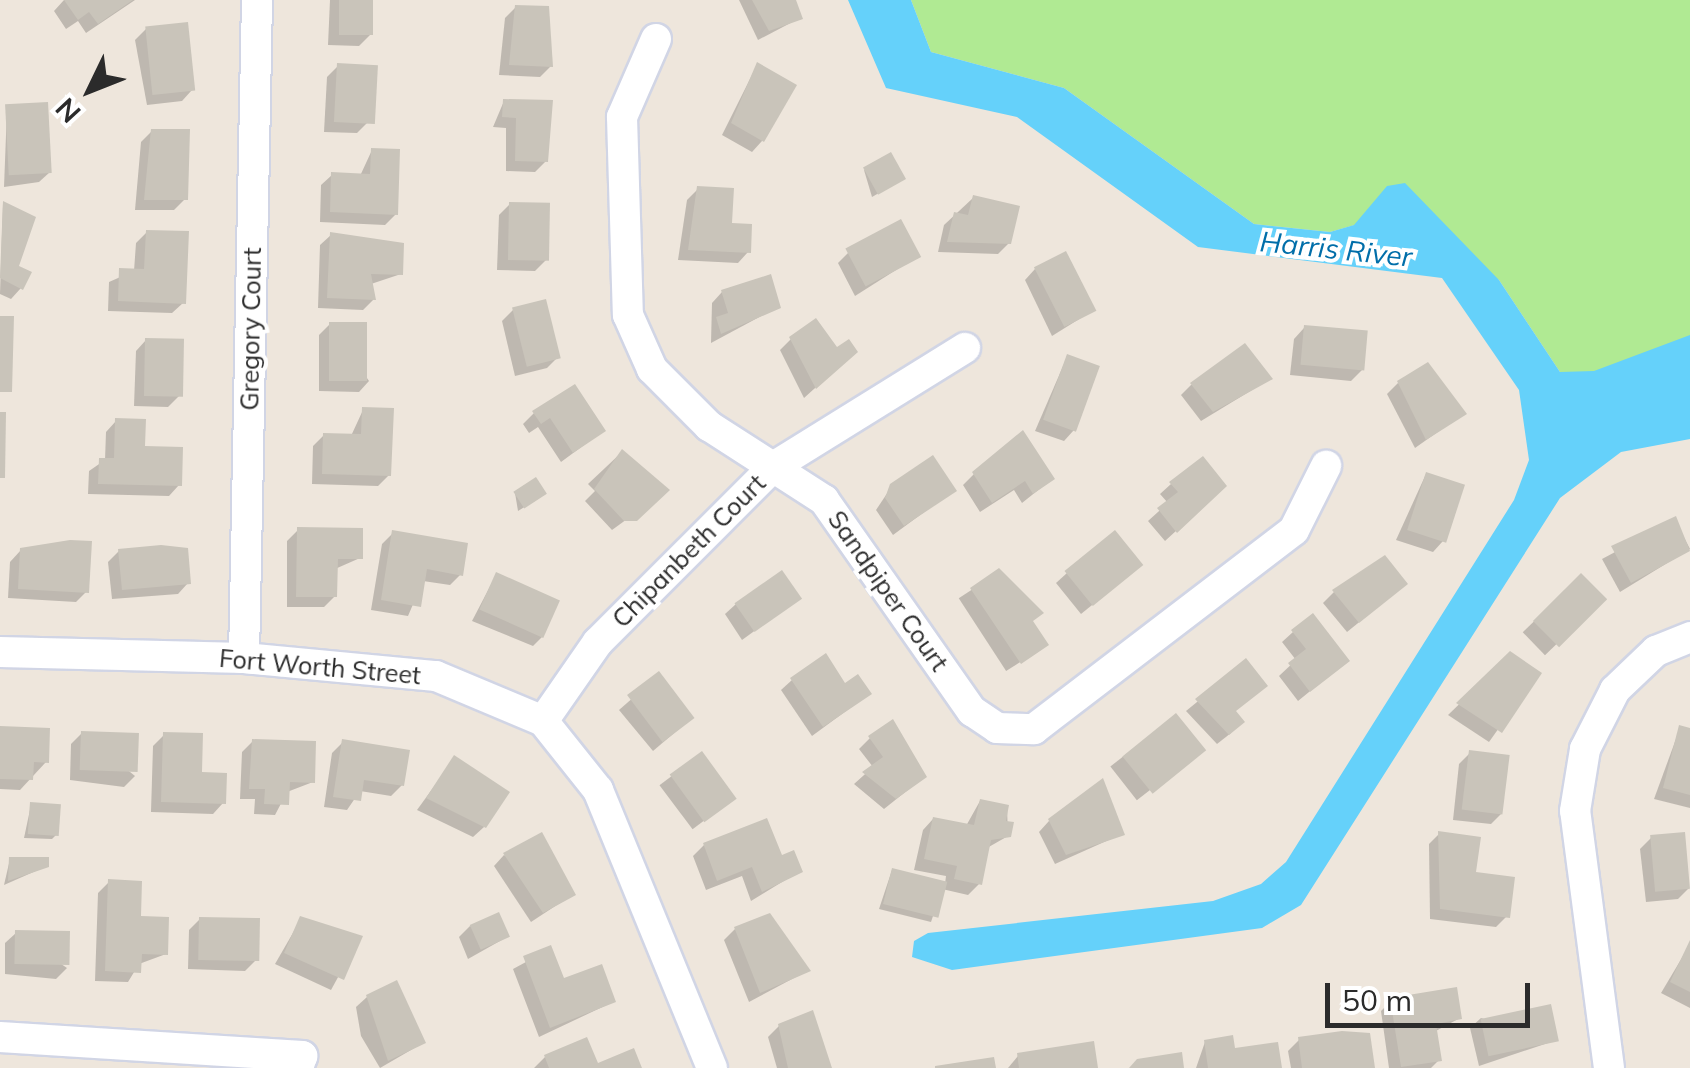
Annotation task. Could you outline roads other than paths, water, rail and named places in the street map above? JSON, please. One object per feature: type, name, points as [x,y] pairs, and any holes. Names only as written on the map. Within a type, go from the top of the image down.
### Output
[{"type":"street","name":"Gregory Court","points":[[244,658],[257,0]]},
{"type":"street","name":"Sandpiper Court","points":[[656,39],[622,117],[628,315],[652,369],[709,426],[824,500],[972,710],[997,728],[1034,729],[1294,530],[1326,466]]},
{"type":"street","name":"Chipanbeth Court","points":[[543,721],[598,642],[773,468],[965,348]]},
{"type":"street","points":[[1608,1068],[1575,811],[1584,749],[1616,690],[1656,651],[1690,637]]},
{"type":"street","name":"Fort Worth Street","points":[[0,652],[244,658],[436,676],[543,721],[598,790],[712,1068]]},
{"type":"street","points":[[0,1037],[302,1056],[298,1068]]},
{"type":"water","name":"Harris River","points":[[848,0],[911,0],[931,52],[1064,88],[1254,224],[1330,232],[1354,225],[1387,186],[1405,183],[1499,280],[1560,372],[1594,371],[1690,335],[1690,439],[1621,452],[1560,498],[1301,905],[1262,928],[952,970],[912,957],[914,941],[928,933],[1213,901],[1261,884],[1286,862],[1514,500],[1529,460],[1519,390],[1442,278],[1198,247],[1017,117],[886,88]]}]
